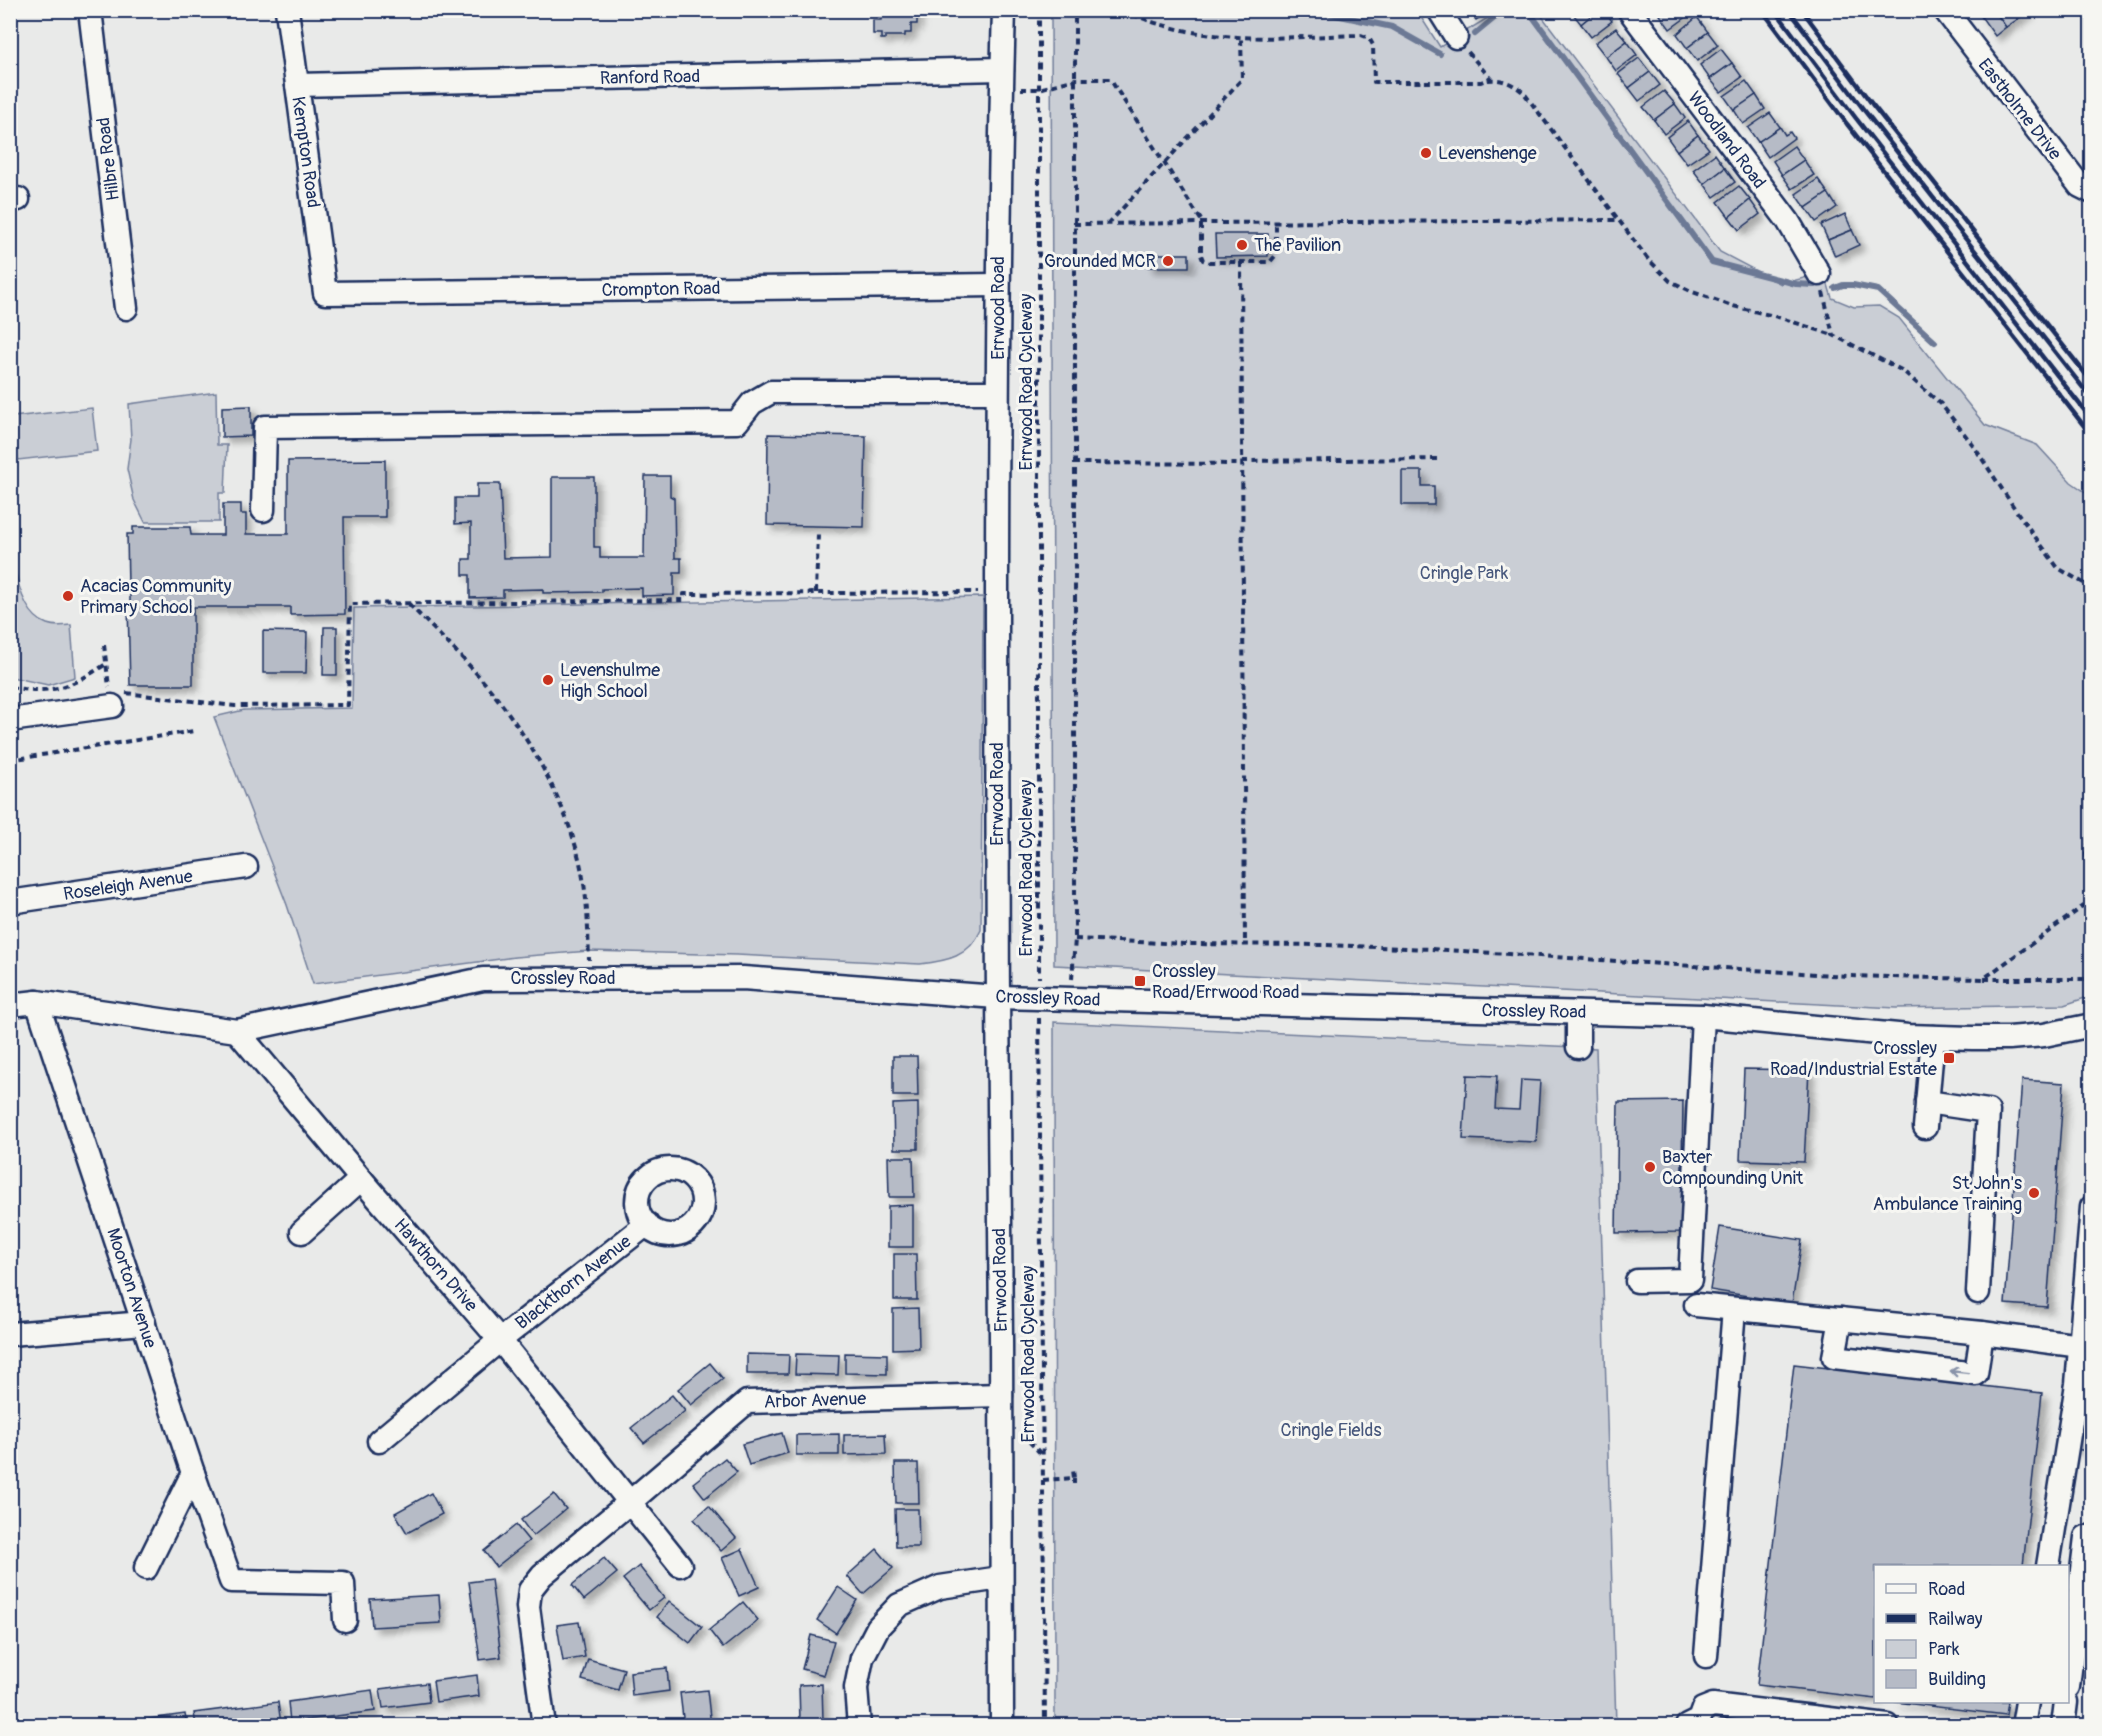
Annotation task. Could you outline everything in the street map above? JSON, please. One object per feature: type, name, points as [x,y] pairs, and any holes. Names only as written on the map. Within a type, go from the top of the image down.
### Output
[{"type":"street","name":"Hilbre Road","points":[[90,10],[126,308]]},
{"type":"street","name":"Kempton Road","points":[[287,10],[325,293]]},
{"type":"street","name":"Errwood Road","points":[[1002,1725],[997,997],[997,285],[1004,10]]},
{"type":"street","points":[[1439,10],[1456,37]]},
{"type":"street","name":"Woodland Road","points":[[1629,10],[1788,221],[1819,274]]},
{"type":"street","name":"Eastholme Drive","points":[[1954,14],[2080,186],[2091,192]]},
{"type":"street","name":"Ranford Road","points":[[297,85],[1002,80]]},
{"type":"street","name":"Crompton Road","points":[[325,293],[997,285]]},
{"type":"street","points":[[263,510],[265,427],[737,422],[752,402],[771,392],[997,392]]},
{"type":"street","points":[[10,720],[111,699]]},
{"type":"street","name":"Roseleigh Avenue","points":[[10,902],[246,867]]},
{"type":"street","name":"Crossley Road","points":[[10,1005],[37,1002],[237,1031],[483,979],[743,978],[997,997],[1703,1016],[1933,1037],[2009,1038],[2090,1031]]},
{"type":"street","name":"Moorton Avenue","points":[[37,1002],[231,1581],[343,1583],[345,1620]]},
{"type":"street","points":[[1578,1012],[1578,1047]]},
{"type":"street","points":[[1637,1281],[1689,1280],[1703,1016]]},
{"type":"street","name":"Hawthorn Drive","points":[[237,1031],[500,1340],[630,1502]]},
{"type":"street","points":[[1925,1127],[1933,1037]]},
{"type":"street","points":[[1927,1102],[1988,1111],[1978,1292]]},
{"type":"street","points":[[302,1232],[361,1179]]},
{"type":"street","points":[[2048,1565],[2081,1346],[2091,1207]]},
{"type":"street","name":"Blackthorn Avenue","points":[[378,1441],[500,1340],[647,1224]]},
{"type":"street","points":[[1696,1305],[1982,1333],[2081,1346]]},
{"type":"street","points":[[1706,1656],[1734,1309]]},
{"type":"street","points":[[1841,1319],[1834,1357],[1976,1374],[1982,1333]]},
{"type":"street","points":[[10,1334],[144,1323]]},
{"type":"street","name":"Arbor Avenue","points":[[543,1725],[528,1607],[530,1590],[542,1575],[747,1402],[1001,1395]]},
{"type":"street","points":[[146,1568],[193,1473]]},
{"type":"street","points":[[630,1502],[680,1565]]},
{"type":"street","points":[[2058,1506],[2089,1540],[2069,1674]]},
{"type":"street","points":[[859,1725],[856,1688],[862,1658],[878,1627],[899,1605],[940,1587],[1000,1578]]},
{"type":"street","points":[[2023,1725],[2027,1703]]},
{"type":"street","points":[[2063,1725],[2066,1703]]},
{"type":"street","points":[[1688,1725],[1699,1720],[1703,1709],[1713,1705],[1888,1725]]},
{"type":"path","name":"Errwood Road Cycleway","points":[[1039,10],[1039,998],[1045,1725]]},
{"type":"path","points":[[1071,999],[1075,939],[1073,464],[1075,10]]},
{"type":"path","points":[[1123,10],[1149,23],[1207,36],[1241,38],[1361,35],[1369,38],[1373,45],[1374,82],[1481,82],[1491,79],[1508,83],[1524,93],[1647,258],[1670,281],[1729,305],[1778,317],[1833,335],[1903,371],[1941,404],[1973,445],[2017,512],[2058,568],[2091,588]]},
{"type":"path","points":[[1456,37],[1491,79]]},
{"type":"path","points":[[1108,224],[1242,79],[1241,38]]},
{"type":"path","points":[[1002,80],[1039,89],[1076,79],[1110,79],[1166,163],[1202,224],[1201,255],[1203,260],[1209,262],[1270,262],[1275,259],[1276,255],[1276,222]]},
{"type":"path","points":[[1074,224],[1619,220]]},
{"type":"path","points":[[1241,262],[1245,946]]},
{"type":"path","points":[[1819,274],[1833,335]]},
{"type":"path","points":[[1073,464],[1438,459]]},
{"type":"path","points":[[816,594],[818,534]]},
{"type":"path","points":[[104,645],[111,699],[234,706],[348,705],[350,604],[684,600],[684,594],[997,592]]},
{"type":"path","points":[[409,604],[476,673],[498,700],[519,730],[563,810],[583,875],[587,903],[589,978]]},
{"type":"path","points":[[10,687],[48,691],[82,679],[106,664]]},
{"type":"path","points":[[10,760],[194,731]]},
{"type":"path","points":[[2091,832],[2086,854],[2091,892]]},
{"type":"path","points":[[1983,979],[2091,900]]},
{"type":"path","points":[[1075,939],[1245,946],[1325,945],[1431,949],[1847,976],[2091,979]]},
{"type":"path","points":[[1073,1470],[1074,1486]]},
{"type":"path","points":[[1043,1480],[1074,1478]]},
{"type":"green space","name":"Cringle Park","points":[[1051,11],[1417,11],[1440,47],[1499,11],[1538,11],[1720,252],[1781,284],[1819,274],[1826,278],[1832,298],[1854,307],[1879,306],[1899,318],[1985,425],[2037,445],[2071,482],[2091,496],[2091,996],[2064,1005],[1896,1008],[1054,965]]},
{"type":"green space","points":[[216,392],[217,445],[227,445],[225,493],[219,493],[219,522],[145,522],[134,500],[127,469],[131,439],[129,404]]},
{"type":"green space","points":[[92,408],[97,451],[18,460],[13,417]]},
{"type":"green space","points":[[11,562],[14,562],[23,598],[33,614],[50,625],[71,625],[75,677],[48,685],[11,677]]},
{"type":"green space","points":[[983,597],[981,930],[964,952],[930,963],[589,951],[515,957],[313,984],[287,905],[214,717],[244,710],[352,708],[354,608]]},
{"type":"green space","name":"Cringle Fields","points":[[1054,1022],[1596,1048],[1616,1725],[1055,1725]]},
{"type":"building","points":[[871,10],[917,10],[917,24],[911,24],[911,33],[905,33],[905,36],[885,36],[885,39],[881,39],[881,34],[873,34],[873,20],[881,20],[881,13],[871,13]]},
{"type":"building","points":[[1470,10],[1492,10],[1476,20]]},
{"type":"building","points":[[1570,10],[1598,10],[1581,24]]},
{"type":"building","points":[[1598,10],[1604,10],[1612,21],[1591,37],[1581,24]]},
{"type":"building","points":[[1667,10],[1690,10],[1692,13],[1670,29],[1660,15]]},
{"type":"building","points":[[1986,10],[1994,10],[2006,27],[1995,36],[1980,15]]},
{"type":"building","points":[[1994,10],[2011,10],[2018,19],[2006,27]]},
{"type":"building","points":[[2011,10],[2028,10],[2029,11],[2018,19]]},
{"type":"building","points":[[1697,17],[1708,32],[1687,48],[1677,34]]},
{"type":"building","points":[[1616,28],[1627,41],[1606,57],[1595,43]]},
{"type":"building","points":[[1708,32],[1718,45],[1697,61],[1687,48]]},
{"type":"building","points":[[1627,41],[1637,55],[1616,71],[1606,57]]},
{"type":"building","points":[[1721,49],[1732,63],[1710,79],[1700,65]]},
{"type":"building","points":[[1639,58],[1650,72],[1629,88],[1618,74]]},
{"type":"building","points":[[1732,63],[1742,77],[1721,92],[1710,79]]},
{"type":"building","points":[[1650,72],[1660,85],[1639,101],[1629,88]]},
{"type":"building","points":[[1746,81],[1756,95],[1734,110],[1724,96]]},
{"type":"building","points":[[1664,91],[1675,104],[1654,120],[1643,107]]},
{"type":"building","points":[[1756,95],[1765,109],[1743,124],[1734,110]]},
{"type":"building","points":[[1675,104],[1685,118],[1664,134],[1654,120]]},
{"type":"building","points":[[1770,113],[1780,127],[1758,142],[1748,128]]},
{"type":"building","points":[[1688,121],[1698,135],[1677,151],[1667,137]]},
{"type":"building","points":[[1780,127],[1785,135],[1790,132],[1794,138],[1768,157],[1758,142]]},
{"type":"building","points":[[1698,135],[1709,149],[1687,164],[1677,151]]},
{"type":"building","points":[[1794,146],[1804,160],[1782,175],[1773,161]]},
{"type":"building","points":[[1715,154],[1725,168],[1704,184],[1693,170]]},
{"type":"building","points":[[1804,160],[1814,175],[1792,189],[1782,175]]},
{"type":"building","points":[[1725,168],[1735,182],[1714,197],[1704,184]]},
{"type":"building","points":[[1818,179],[1828,193],[1806,208],[1796,194]]},
{"type":"building","points":[[1739,186],[1750,200],[1729,217],[1718,202]]},
{"type":"building","points":[[1828,193],[1837,207],[1816,222],[1806,208]]},
{"type":"building","points":[[1750,200],[1760,214],[1739,230],[1729,217]]},
{"type":"building","points":[[1845,214],[1852,230],[1828,240],[1821,225]]},
{"type":"building","points":[[1852,230],[1859,245],[1835,256],[1828,240]]},
{"type":"building","name":"The Pavilion","points":[[1215,234],[1268,234],[1268,256],[1216,257]]},
{"type":"building","name":"Grounded MCR","points":[[1148,254],[1189,254],[1189,267],[1148,267]]},
{"type":"building","points":[[251,406],[251,436],[222,437],[222,407]]},
{"type":"building","points":[[768,434],[866,436],[864,527],[767,525]]},
{"type":"building","points":[[385,460],[385,517],[344,517],[345,614],[290,615],[290,607],[193,607],[193,685],[130,685],[128,605],[130,605],[130,586],[128,586],[127,534],[133,534],[133,527],[190,527],[191,535],[223,535],[223,504],[241,504],[241,514],[246,514],[246,534],[288,534],[288,461]]},
{"type":"building","points":[[1402,471],[1422,471],[1422,486],[1434,486],[1434,505],[1402,505]]},
{"type":"building","points":[[645,476],[670,476],[670,496],[674,498],[675,558],[681,558],[681,573],[674,573],[674,595],[642,596],[642,588],[602,589],[602,592],[543,593],[543,589],[503,590],[503,597],[470,598],[470,575],[463,575],[463,559],[471,559],[471,523],[455,524],[455,498],[477,498],[477,484],[500,484],[503,558],[552,557],[552,477],[594,477],[594,547],[600,547],[600,558],[644,558]]},
{"type":"building","points":[[324,627],[337,627],[337,675],[323,675]]},
{"type":"building","points":[[263,631],[307,632],[306,673],[263,673]]},
{"type":"building","points":[[893,1056],[917,1056],[918,1096],[893,1096]]},
{"type":"building","points":[[1744,1069],[1809,1070],[1804,1162],[1740,1160]]},
{"type":"building","points":[[1467,1075],[1497,1076],[1495,1109],[1519,1110],[1521,1080],[1540,1081],[1536,1142],[1463,1139]]},
{"type":"building","name":"St John's Ambulance Training","points":[[2022,1080],[2064,1083],[2047,1307],[2005,1304]]},
{"type":"building","name":"Baxter Compounding Unit","points":[[1683,1101],[1681,1232],[1616,1233],[1618,1102]]},
{"type":"building","points":[[918,1103],[918,1149],[894,1149],[893,1104]]},
{"type":"building","points":[[888,1157],[913,1157],[914,1197],[889,1197]]},
{"type":"building","points":[[913,1205],[913,1247],[888,1247],[888,1206]]},
{"type":"building","points":[[1720,1227],[1802,1240],[1792,1303],[1710,1290]]},
{"type":"building","points":[[894,1254],[916,1254],[917,1300],[894,1300]]},
{"type":"building","points":[[918,1308],[919,1348],[893,1349],[893,1309]]},
{"type":"building","points":[[845,1353],[887,1354],[887,1374],[845,1373]]},
{"type":"building","points":[[747,1354],[789,1355],[788,1374],[747,1374]]},
{"type":"building","points":[[796,1354],[839,1355],[838,1375],[795,1374]]},
{"type":"building","points":[[710,1363],[723,1379],[691,1405],[678,1389]]},
{"type":"building","points":[[1794,1364],[2042,1393],[2023,1565],[1874,1565],[1874,1699],[1757,1685]]},
{"type":"building","points":[[672,1395],[685,1411],[644,1443],[631,1428]]},
{"type":"building","points":[[2078,1426],[2091,1427],[2088,1451],[2075,1449]]},
{"type":"building","points":[[782,1433],[788,1453],[749,1465],[742,1444]]},
{"type":"building","points":[[839,1434],[839,1455],[796,1455],[796,1435]]},
{"type":"building","points":[[885,1434],[886,1454],[844,1455],[844,1435]]},
{"type":"building","points":[[725,1458],[737,1472],[705,1498],[693,1483]]},
{"type":"building","points":[[895,1463],[918,1463],[919,1503],[896,1503]]},
{"type":"building","points":[[431,1493],[442,1514],[407,1533],[395,1513]]},
{"type":"building","points":[[554,1494],[566,1509],[533,1536],[521,1520]]},
{"type":"building","points":[[709,1506],[736,1538],[721,1551],[694,1519]]},
{"type":"building","points":[[895,1509],[918,1509],[919,1547],[896,1547]]},
{"type":"building","points":[[516,1525],[529,1541],[496,1567],[484,1551]]},
{"type":"building","points":[[742,1549],[759,1587],[739,1596],[722,1558]]},
{"type":"building","points":[[877,1549],[893,1568],[863,1594],[847,1576]]},
{"type":"building","points":[[604,1558],[617,1573],[584,1600],[572,1585]]},
{"type":"building","points":[[639,1566],[664,1598],[649,1610],[623,1579]]},
{"type":"building","points":[[491,1579],[501,1657],[480,1660],[469,1582]]},
{"type":"building","points":[[838,1587],[857,1600],[836,1633],[817,1620]]},
{"type":"building","points":[[439,1595],[441,1623],[372,1627],[370,1599]]},
{"type":"building","points":[[669,1601],[702,1627],[690,1643],[657,1617]]},
{"type":"building","points":[[743,1602],[758,1620],[723,1648],[709,1630]]},
{"type":"building","points":[[579,1622],[585,1657],[563,1661],[557,1625]]},
{"type":"building","points":[[811,1635],[834,1641],[824,1675],[802,1669]]},
{"type":"building","points":[[588,1659],[624,1669],[618,1690],[582,1680]]},
{"type":"building","points":[[667,1668],[669,1691],[632,1696],[630,1672]]},
{"type":"building","points":[[477,1675],[479,1696],[436,1702],[433,1681]]},
{"type":"building","points":[[427,1683],[429,1702],[383,1708],[380,1689]]},
{"type":"building","points":[[822,1684],[823,1720],[800,1721],[799,1685]]},
{"type":"building","points":[[372,1690],[375,1711],[290,1722],[288,1702]]},
{"type":"building","points":[[707,1690],[711,1726],[684,1726],[680,1693]]},
{"type":"building","points":[[278,1702],[281,1724],[196,1726],[194,1713]]},
{"type":"building","points":[[1904,1703],[2008,1703],[2006,1715]]},
{"type":"building","points":[[185,1714],[187,1726],[143,1726],[142,1720]]},
{"type":"waterway","points":[[1312,10],[1392,27],[1440,54]]},
{"type":"waterway","points":[[1475,34],[1504,10]]},
{"type":"waterway","points":[[1528,10],[1712,262],[1796,284],[1814,285]]},
{"type":"waterway","points":[[1835,288],[1853,285],[1878,290],[1935,342]]},
{"type":"railway","points":[[1762,10],[1847,124],[2092,436]]},
{"type":"railway","points":[[1775,10],[1855,117],[2092,420]]},
{"type":"railway","points":[[1789,10],[1864,110],[2092,399]]},
{"type":"railway","points":[[1802,10],[1872,104],[2092,382]]},
{"type":"place","name":"Levenshenge","points":[[1426,153]]},
{"type":"place","name":"The Pavilion","points":[[1242,245]]},
{"type":"place","name":"Grounded MCR","points":[[1168,261]]},
{"type":"place","name":"Acacias Community Primary School","points":[[68,596]]},
{"type":"place","name":"Levenshulme High School","points":[[548,680]]},
{"type":"place","name":"Crossley Road/Errwood Road","points":[[1140,981]]},
{"type":"place","name":"Crossley Road/Industrial Estate","points":[[1949,1058]]},
{"type":"place","name":"Baxter Compounding Unit","points":[[1650,1167]]},
{"type":"place","name":"St John's Ambulance Training","points":[[2034,1193]]}]
